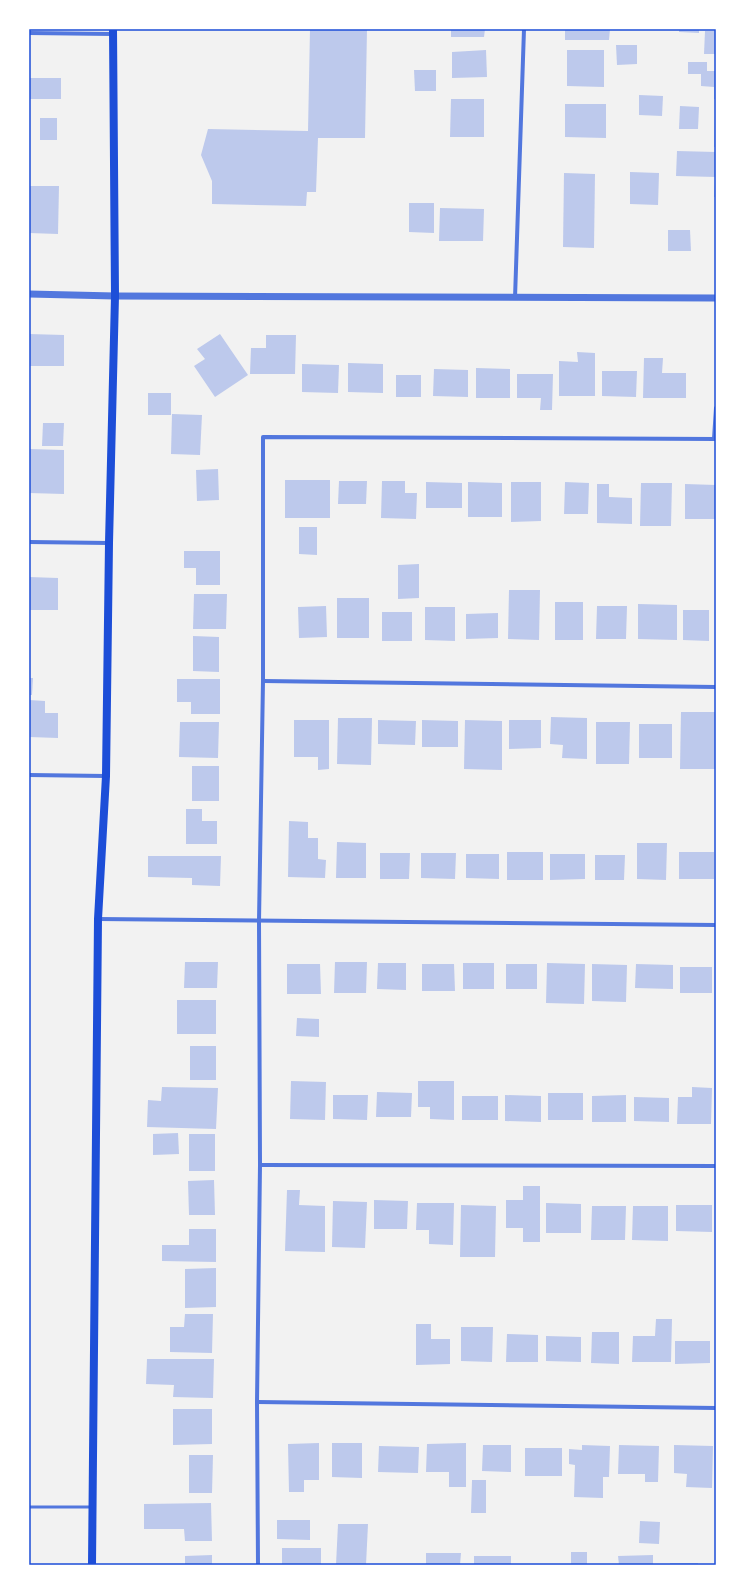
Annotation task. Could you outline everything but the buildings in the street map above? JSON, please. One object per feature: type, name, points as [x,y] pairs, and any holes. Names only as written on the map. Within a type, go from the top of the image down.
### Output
[{"type":"main road","points":[[92,1565],[98,920],[106,776],[109,543],[115,296],[113,31]]},
{"type":"street","points":[[515,298],[524,29]]},
{"type":"street","points":[[29,33],[113,31]]},
{"type":"street","points":[[29,294],[115,296],[716,298]]},
{"type":"street","points":[[258,1565],[257,1402],[260,1164],[259,921],[263,681],[263,437],[715,439],[716,408]]},
{"type":"street","points":[[29,542],[109,543]]},
{"type":"street","points":[[263,681],[716,687]]},
{"type":"street","points":[[29,775],[106,776]]},
{"type":"street","points":[[98,920],[716,925]]},
{"type":"street","points":[[260,1164],[716,1166]]},
{"type":"street","points":[[257,1402],[716,1408]]},
{"type":"lane","points":[[29,1507],[92,1507]]}]
